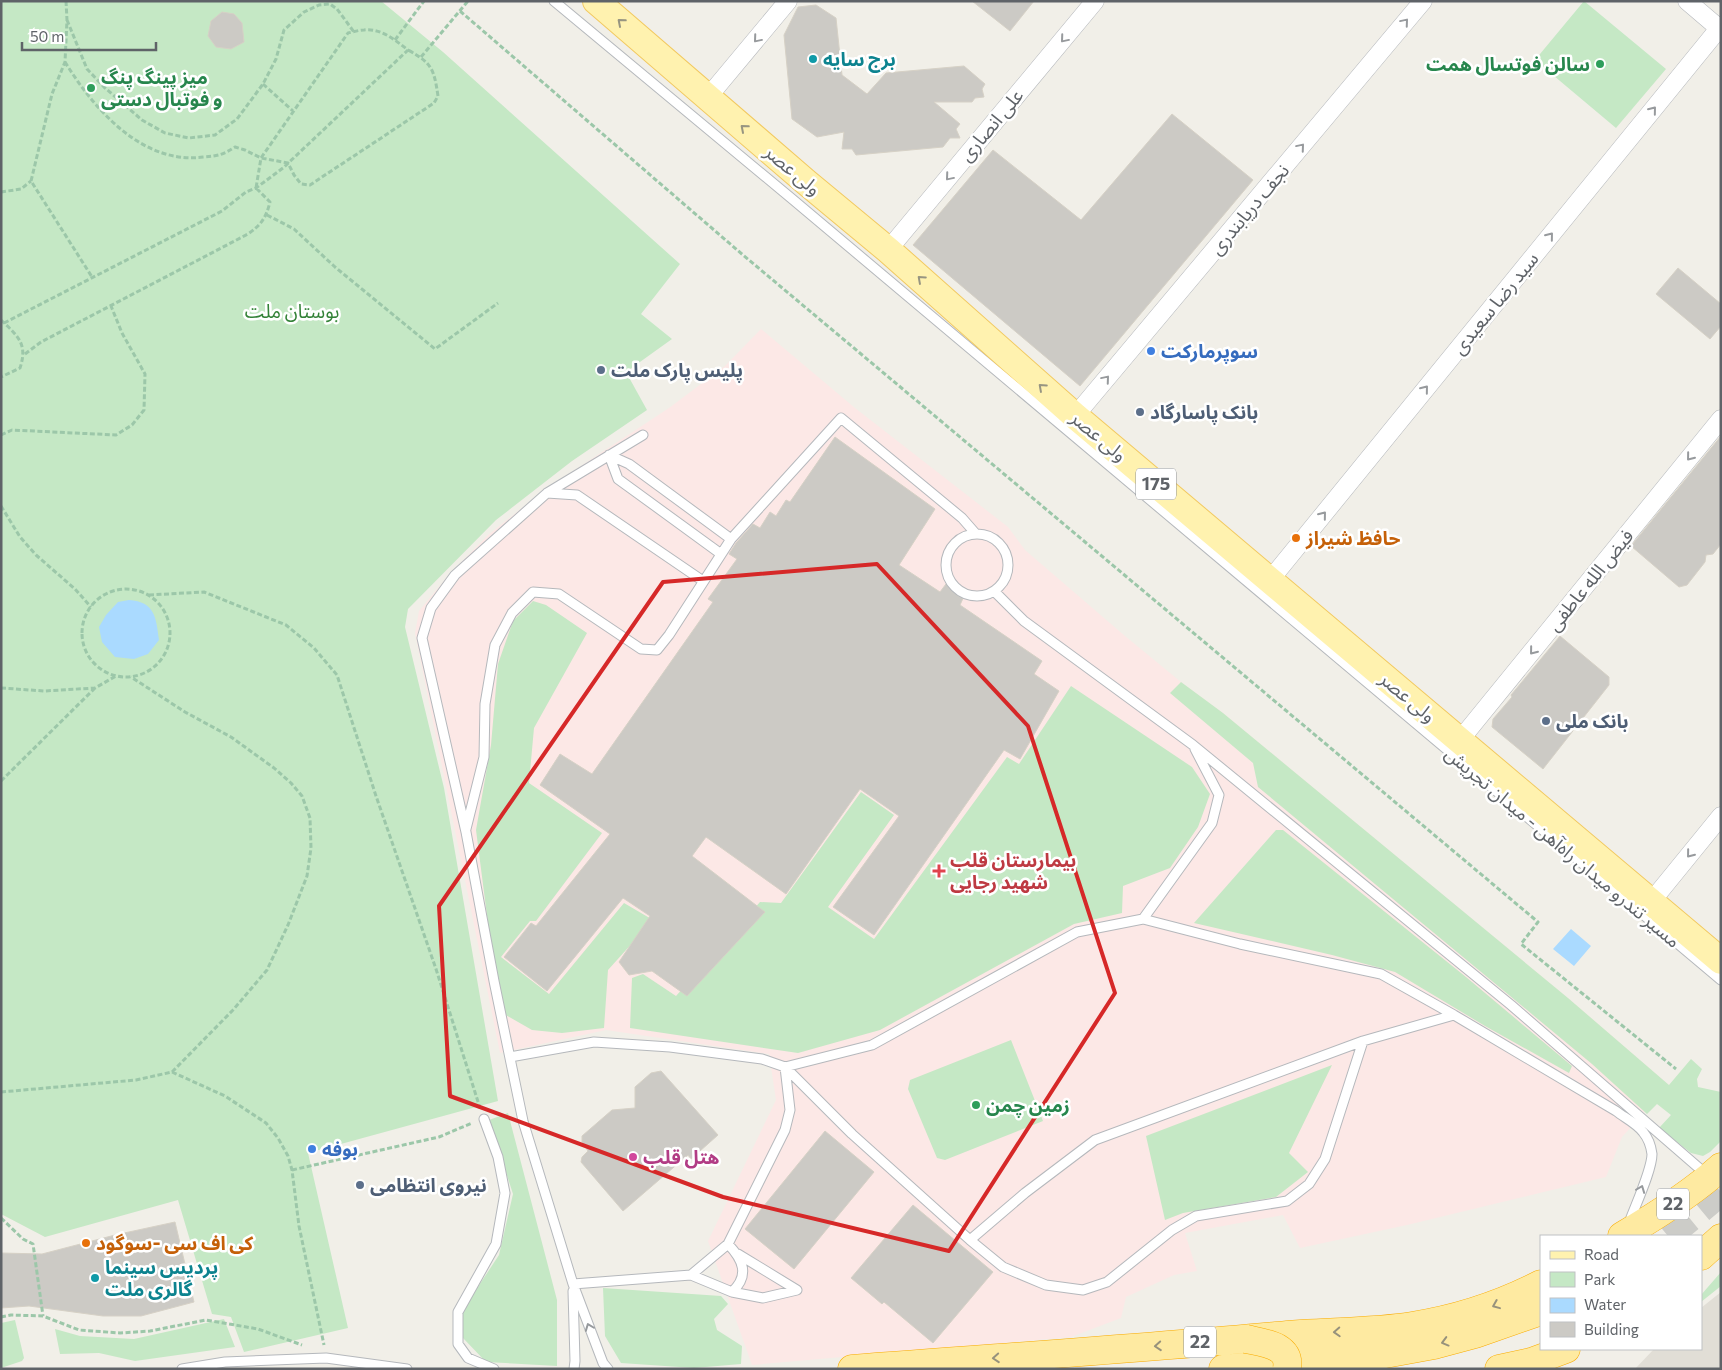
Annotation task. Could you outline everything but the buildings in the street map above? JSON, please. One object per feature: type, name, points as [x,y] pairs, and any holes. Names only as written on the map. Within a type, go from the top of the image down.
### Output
[{"type":"highway","name":"22","points":[[1625,1235],[1659,1214],[1715,1172]]},
{"type":"highway","points":[[1702,1255],[1721,1238]]},
{"type":"highway","name":"22","points":[[852,1369],[1412,1326],[1465,1315],[1488,1308],[1540,1284]]},
{"type":"highway","points":[[1223,1369],[1395,1352],[1434,1345],[1476,1334],[1540,1311]]},
{"type":"highway","points":[[1246,1338],[1273,1345],[1282,1350],[1288,1358],[1287,1369]]},
{"type":"highway","points":[[1499,1369],[1531,1362],[1563,1350]]},
{"type":"main road","name":"ولی عصر","points":[[596,1],[888,250],[1075,416],[1721,961]]},
{"type":"street","points":[[708,97],[788,1]]},
{"type":"street","name":"علی انصاری","points":[[888,250],[1095,1]]},
{"type":"street","name":"نجف دریابندری","points":[[1075,416],[1423,1]]},
{"type":"street","points":[[1687,1],[1720,28]]},
{"type":"street","name":"سید رضا سعیدی","points":[[1270,580],[1720,28]]},
{"type":"street","name":"فیض الله عاطفی","points":[[1460,740],[1721,419]]},
{"type":"street","points":[[1651,902],[1721,816]]},
{"type":"lane","name":"مسیر تندرو میدان راه‌آهن - میدان تجریش","points":[[554,1],[1721,980]]},
{"type":"lane","points":[[466,832],[484,757],[485,704],[495,645],[512,613],[533,592],[559,594],[641,649],[657,650],[669,635],[731,539],[841,418],[962,518],[976,534]]},
{"type":"lane","points":[[608,1369],[603,1363],[573,1284],[523,1121],[466,832],[422,638],[431,608],[455,575],[547,493],[643,435]]},
{"type":"lane","points":[[609,455],[629,464],[731,539]]},
{"type":"lane","points":[[609,455],[618,479],[720,554]]},
{"type":"lane","points":[[547,493],[577,496],[704,581]]},
{"type":"lane","points":[[976,534],[995,540],[1002,547],[1008,566],[1006,576],[994,591],[974,596],[964,594],[956,588],[946,570],[950,550],[957,542],[976,534]]},
{"type":"lane","points":[[994,591],[1024,621],[1193,745],[1511,1005],[1641,1123],[1652,1155],[1647,1174],[1623,1235]]},
{"type":"lane","points":[[1143,920],[1212,823],[1219,795],[1193,745]]},
{"type":"lane","points":[[785,1067],[872,1045],[1077,932],[1143,920],[1240,944],[1381,974],[1616,1111],[1641,1123],[1715,1172]]},
{"type":"lane","points":[[970,1240],[1025,1193],[1095,1140],[1363,1041],[1454,1015]]},
{"type":"lane","points":[[510,1057],[594,1042],[670,1047],[762,1059],[785,1067],[852,1134],[970,1240],[1003,1267],[1046,1285],[1083,1290],[1107,1282],[1172,1230],[1196,1216],[1287,1201],[1309,1184],[1325,1160],[1363,1041]]},
{"type":"lane","points":[[691,1275],[728,1244],[785,1130],[790,1110],[785,1067]]},
{"type":"lane","points":[[484,1119],[498,1157],[505,1193],[496,1244],[458,1312],[458,1344],[468,1358],[494,1369]]},
{"type":"lane","points":[[1651,1150],[1664,1138]]},
{"type":"lane","points":[[573,1284],[691,1275],[732,1292],[763,1298],[797,1290],[738,1254],[728,1244]]},
{"type":"lane","points":[[732,1292],[742,1279],[744,1270],[738,1254]]},
{"type":"lane","points":[[573,1284],[574,1369]]},
{"type":"lane","points":[[182,1369],[225,1362],[326,1358],[407,1369]]},
{"type":"path","points":[[1,192],[21,189],[31,181],[52,94],[65,62],[66,1]]},
{"type":"path","points":[[395,40],[424,1]]},
{"type":"path","points":[[421,57],[468,1]]},
{"type":"path","points":[[67,20],[87,69],[104,87],[142,120],[165,133],[189,138],[215,135],[237,119],[263,84],[276,59],[284,30],[304,12],[319,5],[330,4],[337,9],[354,32]]},
{"type":"path","points":[[460,11],[744,255],[1538,922],[1521,944],[1676,1069]]},
{"type":"path","points":[[256,188],[261,158],[348,33],[364,30],[380,32],[425,59],[433,71],[438,96],[434,103],[310,185],[302,184],[294,175],[288,163]]},
{"type":"path","points":[[25,354],[17,335],[3,321],[92,278],[222,211],[288,163],[408,50]]},
{"type":"path","points":[[65,62],[90,98],[110,119],[130,137],[158,152],[188,159],[223,155],[235,147],[246,150],[261,158],[288,163]]},
{"type":"path","points":[[263,84],[293,112]]},
{"type":"path","points":[[31,181],[92,278]]},
{"type":"path","points":[[1,377],[20,368],[25,354],[41,342],[237,241],[260,225],[267,215],[270,202],[256,188]]},
{"type":"path","points":[[267,215],[294,229],[335,267],[435,349],[498,303]]},
{"type":"path","points":[[1,435],[12,430],[116,435],[132,425],[144,410],[145,374],[122,333],[111,306]]},
{"type":"path","points":[[1,506],[20,537],[36,555],[75,589],[90,607]]},
{"type":"path","points":[[131,589],[149,595],[160,604],[167,615],[171,628],[170,643],[156,666],[144,674],[131,677],[116,676],[103,671],[92,661],[85,648],[82,634],[84,620],[90,607],[111,591],[131,589]]},
{"type":"path","points":[[149,595],[204,592],[286,625],[314,648],[337,675],[376,796],[436,969],[484,1119],[439,1137],[292,1170]]},
{"type":"path","points":[[1,780],[94,688],[116,676]]},
{"type":"path","points":[[1,1092],[136,1080],[172,1072],[233,1010],[267,970],[288,925],[307,876],[311,848],[310,818],[302,796],[274,768],[231,737],[185,712],[131,677]]},
{"type":"path","points":[[1,688],[44,692],[94,688]]},
{"type":"path","points":[[172,1072],[224,1096],[266,1123],[278,1138],[288,1156],[326,1358]]},
{"type":"path","points":[[1,1218],[23,1239],[33,1244],[44,1316]]},
{"type":"path","points":[[1,1317],[10,1315],[44,1316],[79,1330],[120,1333],[150,1331],[206,1320],[258,1329],[303,1345],[326,1358]]},
{"type":"highlighted area","points":[[877,564],[1028,726],[1115,993],[949,1251],[723,1197],[450,1096],[439,906],[663,582]]},
{"type":"shaded area","name":"بیمارستان قلب شهید رجایی","points":[[761,329],[855,408],[1008,527],[1025,550],[1125,636],[1181,682],[1223,713],[1568,998],[1669,1085],[1622,1137],[1606,1177],[1407,1225],[1300,1248],[1283,1215],[1185,1233],[1197,1271],[1174,1275],[1126,1297],[1121,1318],[1071,1337],[752,1365],[708,1241],[776,1100],[769,1054],[606,1030],[500,1053],[415,633],[419,611],[448,576],[488,535],[546,489],[669,408],[725,366]]},
{"type":"shaded area","points":[[1721,1292],[1721,1369],[1635,1369],[1653,1350],[1702,1350],[1702,1307]]},
{"type":"green space","name":"بوستان ملت","points":[[1,1],[381,1],[443,52],[680,264],[641,314],[672,339],[626,372],[647,410],[572,461],[496,520],[408,609],[405,627],[444,788],[498,1101],[308,1153],[348,1328],[244,1352],[231,1317],[212,1314],[178,1200],[45,1237],[1,1214]]},
{"type":"green space","name":"سالن فوتسال همت","points":[[1584,1],[1666,69],[1616,128],[1535,60]]},
{"type":"green space","points":[[533,601],[546,605],[587,633],[534,728],[529,783],[602,833],[536,921],[530,921],[501,957],[549,994],[624,903],[653,920],[608,970],[604,1028],[562,1033],[532,1030],[504,1014],[494,970],[476,830],[491,745],[498,664],[513,621]]},
{"type":"green space","points":[[1181,682],[1223,713],[1568,998],[1669,1085],[1691,1059],[1702,1069],[1697,1079],[1698,1087],[1721,1092],[1721,1141],[1703,1156],[1691,1153],[1659,1128],[1671,1115],[1657,1104],[1647,1114],[1592,1064],[1258,787],[1253,763],[1170,693]]},
{"type":"green space","points":[[1071,686],[1192,767],[1210,794],[1198,827],[1170,868],[1123,886],[1122,913],[1074,924],[880,1030],[798,1053],[630,1028],[632,978],[643,974],[676,996],[760,902],[781,903],[861,792],[894,815],[828,907],[874,939],[1007,757],[1019,764]]},
{"type":"green space","points":[[1276,830],[1283,830],[1466,977],[1572,1066],[1569,1073],[1485,1026],[1395,972],[1332,955],[1194,923]]},
{"type":"green space","name":"زمین چمن","points":[[1011,1040],[1043,1121],[945,1160],[937,1158],[908,1089],[910,1080]]},
{"type":"green space","points":[[1332,1065],[1289,1153],[1308,1172],[1276,1197],[1183,1213],[1165,1220],[1146,1136]]},
{"type":"green space","points":[[508,1113],[557,1300],[557,1366],[486,1362],[463,1338],[462,1311],[499,1255],[513,1194],[489,1120]]},
{"type":"green space","points":[[1721,1272],[1721,1286],[1702,1301],[1702,1294]]},
{"type":"green space","points":[[603,1288],[721,1296],[728,1304],[714,1319],[717,1330],[742,1346],[741,1364],[694,1368],[621,1363],[605,1336]]},
{"type":"green space","points":[[224,1319],[235,1347],[135,1361],[99,1353],[60,1354],[55,1329],[80,1336],[134,1339]]},
{"type":"green space","points":[[15,1320],[24,1358],[22,1361],[1,1368],[1,1323]]},
{"type":"water","points":[[129,600],[144,604],[153,612],[159,640],[148,654],[134,659],[115,657],[102,642],[99,627],[106,615],[118,602]]},
{"type":"water","points":[[1571,929],[1591,946],[1574,966],[1553,949]]},
{"type":"tunnel","points":[[1669,1235],[1721,1192]]},
{"type":"place","name":"برج سایه","points":[[813,59]]},
{"type":"place","name":"سالن فوتسال همت","points":[[1600,64]]},
{"type":"place","name":"میز پینگ پنگ و فوتبال دستی","points":[[91,88]]},
{"type":"place","name":"سوپرمارکت","points":[[1151,351]]},
{"type":"place","name":"پلیس پارک ملت","points":[[601,370]]},
{"type":"place","name":"بانک پاسارگاد","points":[[1140,412]]},
{"type":"place","name":"حافظ شیراز","points":[[1296,538]]},
{"type":"place","name":"بانک ملی","points":[[1546,721]]},
{"type":"place","name":"بیمارستان قلب شهید رجایی","points":[[939,871]]},
{"type":"place","name":"زمین چمن","points":[[976,1105]]},
{"type":"place","name":"بوفه","points":[[312,1149]]},
{"type":"place","name":"هتل قلب","points":[[633,1157]]},
{"type":"place","name":"نیروی انتظامی","points":[[360,1185]]},
{"type":"place","name":"کی اف سی -سوگود","points":[[86,1243]]},
{"type":"place","name":"پردیس سینما گالری ملت","points":[[95,1278]]}]
